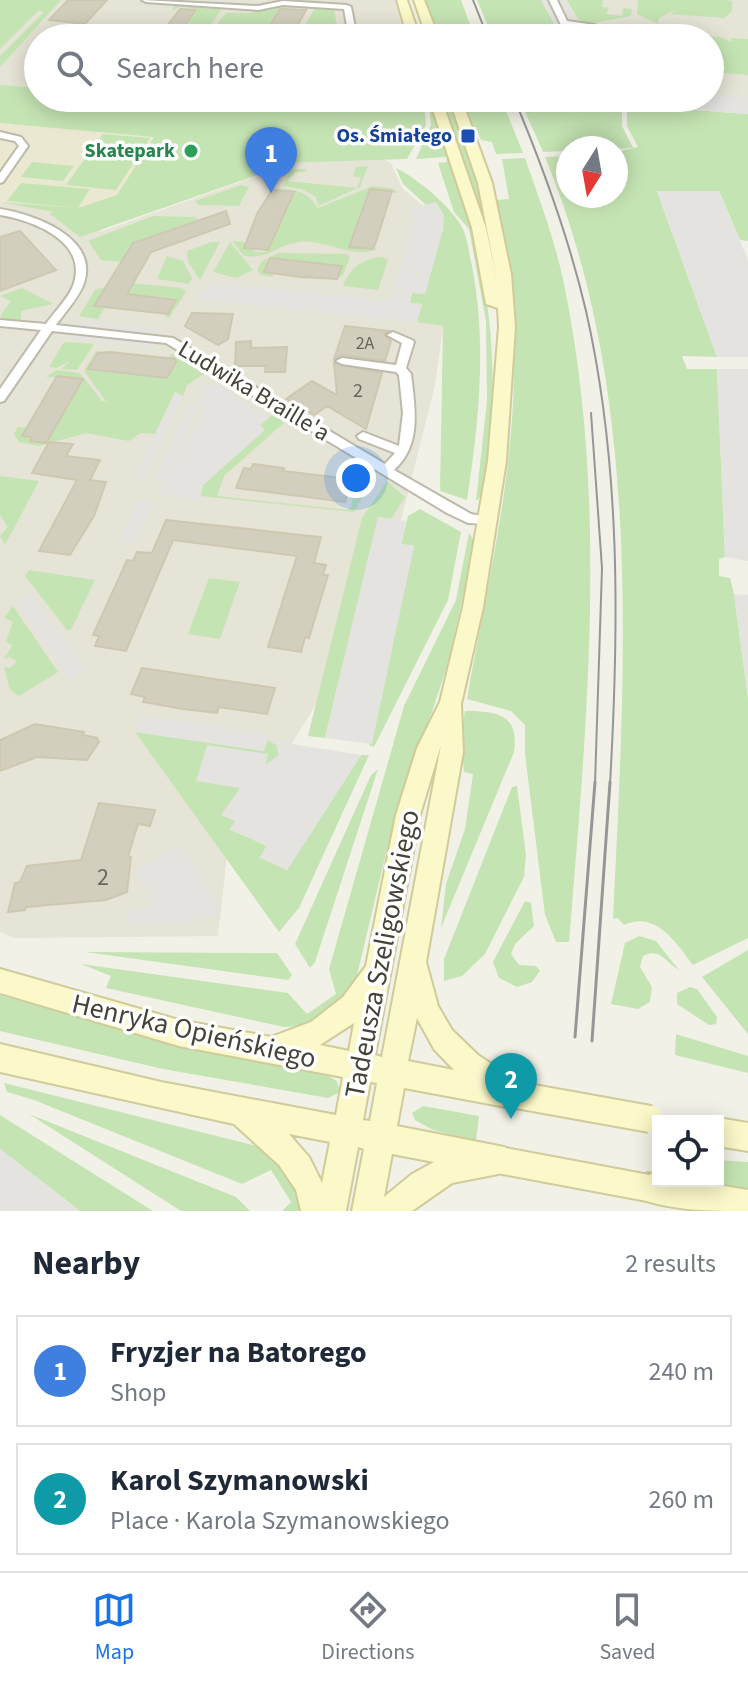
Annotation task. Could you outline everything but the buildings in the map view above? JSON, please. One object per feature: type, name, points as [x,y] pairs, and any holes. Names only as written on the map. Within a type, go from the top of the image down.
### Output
[{"type":"street","points":[[146,0],[258,8],[283,3],[346,4],[350,24]]},
{"type":"street","points":[[402,0],[410,24]]},
{"type":"street","points":[[419,0],[428,24]]},
{"type":"street","points":[[553,0],[564,23],[571,24]]},
{"type":"street","name":"Tadeusza Szeligowskiego","points":[[440,112],[479,228],[504,351]]},
{"type":"street","name":"Tadeusza Szeligowskiego","points":[[367,1211],[452,752],[451,702],[488,521],[499,447],[507,327],[501,249],[485,183],[459,112]]},
{"type":"street","points":[[0,135],[18,139],[24,146],[0,180]]},
{"type":"street","points":[[0,212],[43,223],[76,251],[81,262],[79,284],[0,398]]},
{"type":"street","name":"Ludwika Braille'a","points":[[0,323],[169,340],[468,518],[488,521]]},
{"type":"street","points":[[393,335],[408,342],[400,369]]},
{"type":"street","points":[[342,361],[400,369],[405,374],[411,422],[403,452],[386,470]]},
{"type":"street","points":[[363,436],[403,452]]},
{"type":"street","name":"Tadeusza Szeligowskiego","points":[[331,1211],[417,784],[428,748],[451,702]]},
{"type":"street","points":[[270,1051],[321,1033],[340,1022],[359,1001],[385,938]]},
{"type":"street","points":[[413,955],[423,1006],[438,1037],[464,1063],[511,1094]]},
{"type":"street","name":"Henryka Opieńskiego","points":[[0,981],[179,1033],[652,1120]]},
{"type":"street","points":[[0,1058],[243,1113],[748,1205]]},
{"type":"street","points":[[243,1113],[290,1155],[306,1178],[316,1211]]},
{"type":"street","points":[[724,1133],[748,1137]]},
{"type":"street","points":[[391,1211],[410,1192],[440,1172],[465,1164],[504,1161]]},
{"type":"shaded area","points":[[0,0],[395,0],[403,24],[24,24],[24,88],[0,86]]},
{"type":"shaded area","points":[[526,0],[748,0],[748,113],[724,111],[724,24],[544,24]]},
{"type":"shaded area","points":[[541,0],[564,0],[576,22],[554,24]]},
{"type":"shaded area","points":[[724,95],[748,97],[748,114],[721,112],[724,112]]},
{"type":"shaded area","points":[[0,118],[163,131],[100,232],[282,167],[282,163],[380,157],[391,163],[402,188],[426,208],[444,320],[435,385],[381,600],[228,846],[218,936],[14,938],[0,932]]},
{"type":"shaded area","points":[[0,122],[158,135],[117,195],[74,209],[0,202]]},
{"type":"shaded area","points":[[657,191],[719,191],[748,260],[748,357],[717,357]]},
{"type":"shaded area","points":[[436,202],[444,217],[443,230],[425,294],[412,293],[410,303],[422,304],[417,322],[198,300],[207,282],[390,300],[414,224],[411,209]]},
{"type":"shaded area","points":[[77,320],[161,329],[151,348],[67,338]]},
{"type":"shaded area","points":[[717,369],[748,369],[748,561],[725,557]]},
{"type":"shaded area","points":[[216,383],[268,419],[260,425],[265,430],[203,485],[192,487],[202,488],[200,500],[157,495],[165,481],[155,478],[189,403],[199,406],[174,465],[205,407],[199,403],[203,391],[199,389]]},
{"type":"shaded area","points":[[175,392],[183,396],[143,481],[135,476]]},
{"type":"shaded area","points":[[138,500],[154,502],[135,544],[119,542]]},
{"type":"shaded area","points":[[378,517],[406,521],[401,544],[414,546],[372,744],[325,738]]},
{"type":"shaded area","points":[[734,594],[748,595],[748,697]]},
{"type":"shaded area","points":[[33,595],[87,671],[70,679],[39,638],[15,601]]},
{"type":"shaded area","points":[[141,715],[268,734],[264,751],[135,732]]},
{"type":"shaded area","points":[[268,740],[361,755],[287,870],[260,858],[267,845],[230,830],[235,821],[221,815],[240,788],[196,781],[207,745],[268,754],[265,766],[279,755],[277,745]]},
{"type":"shaded area","points":[[180,844],[222,911],[197,921],[128,925],[128,911],[148,908],[153,897],[135,870]]},
{"type":"shaded area","points":[[0,1149],[41,1181],[80,1211],[0,1211]]},
{"type":"green space","points":[[0,0],[61,0],[39,24],[32,24],[44,12],[38,11],[0,49]]},
{"type":"green space","points":[[424,0],[461,0],[470,24],[433,24]]},
{"type":"green space","points":[[477,0],[541,0],[554,24],[487,24]]},
{"type":"green space","points":[[567,0],[603,0],[602,7],[609,8],[606,14],[622,16],[623,8],[632,9],[631,16],[581,24]]},
{"type":"green space","points":[[638,0],[725,0],[732,1],[732,11],[724,18],[670,14],[678,8],[659,18],[658,24],[637,14]]},
{"type":"green space","points":[[175,5],[221,10],[212,24],[188,24],[198,9],[180,7],[171,11]]},
{"type":"green space","points":[[285,6],[300,10],[280,9],[269,24],[217,24],[226,13],[251,13]]},
{"type":"green space","points":[[315,8],[334,9],[337,24],[306,24]]},
{"type":"green space","points":[[24,32],[24,41],[0,67],[0,56]]},
{"type":"green space","points":[[724,38],[732,42],[731,38],[748,39],[748,75],[724,73]]},
{"type":"green space","points":[[0,85],[24,87],[24,112],[425,112],[426,125],[407,159],[283,163],[283,166],[80,237],[50,214],[53,212],[0,202],[76,208],[7,201],[21,183],[90,189],[78,208],[117,195],[154,137],[0,123]]},
{"type":"green space","points":[[430,112],[436,112],[473,234],[488,312],[492,353],[489,458],[484,490],[476,501],[487,401],[486,321],[469,229],[454,212],[438,163],[447,162],[446,157],[416,159],[431,125]]},
{"type":"green space","points":[[445,112],[454,112],[478,173],[491,245]]},
{"type":"green space","points":[[466,112],[507,112],[523,153],[496,154],[492,142],[481,140],[476,127],[471,127]]},
{"type":"green space","points":[[525,112],[622,112],[622,126],[627,136],[556,136],[556,151],[543,152]]},
{"type":"green space","points":[[627,112],[748,114],[748,241],[740,240],[719,191],[657,191],[717,357],[682,356],[687,369],[717,369],[725,557],[719,559],[719,576],[730,578],[734,594],[748,698],[748,938],[693,965],[672,939],[655,925],[635,922],[624,925],[618,918],[613,919],[621,727],[621,533],[613,436],[599,341],[577,248],[563,208],[628,208],[628,149],[638,147],[627,126]]},
{"type":"green space","points":[[103,134],[150,138],[116,190],[66,185]]},
{"type":"green space","points":[[545,157],[556,157],[556,188]]},
{"type":"green space","points":[[525,158],[563,279],[577,361],[586,444],[590,610],[582,776],[569,942],[556,942],[545,915],[525,754],[525,725],[511,711],[467,699],[506,478],[514,389],[512,329],[495,200],[509,199],[502,159]]},
{"type":"green space","points":[[32,162],[74,166],[63,181],[21,177]]},
{"type":"green space","points":[[368,166],[360,187],[318,206],[316,197],[302,189],[283,186],[291,169],[307,169],[296,172],[287,181],[357,188],[361,178],[353,176],[356,167]]},
{"type":"green space","points":[[396,168],[443,203],[458,220],[467,243],[477,295],[480,383],[467,500],[440,491],[443,326],[417,322],[422,304],[410,303],[412,293],[425,293],[444,216],[436,202],[426,205],[403,184]]},
{"type":"green space","points":[[241,185],[249,187],[239,206],[198,205],[195,201]]},
{"type":"green space","points":[[373,186],[391,188],[399,193],[370,190],[349,246],[378,249],[358,252],[298,242],[260,256],[244,256],[232,241],[247,242],[255,252],[266,252],[294,192],[273,188],[300,192],[318,208]]},
{"type":"green space","points":[[153,216],[195,217],[211,230],[198,221],[165,231],[136,246],[121,262],[101,260],[88,241]]},
{"type":"green space","points":[[220,242],[200,280],[188,262],[187,251]]},
{"type":"green space","points":[[230,242],[253,270],[236,278],[213,272]]},
{"type":"green space","points":[[278,253],[347,254],[350,257],[343,275],[337,279],[341,266],[270,258],[273,277],[261,275],[257,270],[262,261]]},
{"type":"green space","points":[[167,256],[183,261],[192,278],[189,284],[157,279]]},
{"type":"green space","points":[[382,257],[388,260],[378,290],[343,286],[358,266]]},
{"type":"green space","points":[[122,282],[182,288],[186,292],[169,318],[165,317],[175,299],[103,292],[95,306],[105,307],[98,319],[79,316],[95,290]]},
{"type":"green space","points":[[22,288],[53,304],[21,311],[21,321],[3,320],[0,316],[11,301],[0,296]]},
{"type":"green space","points":[[64,342],[94,344],[77,370],[61,369],[70,361],[56,368],[49,367]]},
{"type":"green space","points":[[99,351],[89,370],[167,378],[175,363],[165,361],[172,354],[204,374],[187,385],[183,396],[175,392],[155,434],[141,433],[129,441],[86,433],[39,446],[19,442],[14,434],[18,427],[26,428],[22,435],[32,437],[30,441],[49,438],[83,379],[46,377],[56,370],[80,373],[102,401],[106,401],[84,371]]},
{"type":"green space","points":[[274,414],[286,421],[224,476],[217,496],[347,510],[351,507],[360,467],[375,475],[354,512],[201,496],[203,485],[264,430],[259,425]]},
{"type":"green space","points":[[0,476],[39,481],[5,545],[0,536],[8,527],[0,515]]},
{"type":"green space","points":[[387,481],[405,497],[391,519],[378,517],[325,738],[308,736],[362,518]]},
{"type":"green space","points":[[420,509],[461,532],[448,600],[374,747],[369,745],[414,546],[401,544],[408,516]]},
{"type":"green space","points":[[469,533],[475,542],[448,663],[386,853],[354,988],[348,997],[325,1017],[284,1027],[106,988],[111,976],[81,964],[288,993],[307,1014],[336,994],[329,969],[404,706],[456,600]]},
{"type":"green space","points":[[29,570],[95,580],[71,630],[67,630],[25,576]]},
{"type":"green space","points":[[209,578],[240,582],[220,639],[188,634]]},
{"type":"green space","points":[[13,606],[58,672],[19,696],[10,690],[4,667],[10,668],[17,661],[9,657],[4,659],[12,646],[6,641],[13,622],[4,618]]},
{"type":"green space","points":[[465,711],[497,714],[510,723],[515,740],[514,752],[441,928],[446,884],[465,829],[473,774],[464,772],[461,736]]},
{"type":"green space","points":[[135,732],[264,751],[268,740],[276,745],[279,755],[264,766],[268,755],[253,778],[258,783],[256,790],[230,829],[267,846],[260,857],[287,870],[361,755],[369,755],[299,908],[279,932]]},
{"type":"green space","points":[[378,769],[315,962],[310,968],[295,944],[371,775]]},
{"type":"green space","points":[[517,786],[526,855],[524,877],[485,954],[462,976],[444,981],[444,959],[512,787]]},
{"type":"green space","points":[[525,901],[531,903],[534,926],[515,944],[511,954],[519,965],[536,966],[540,971],[532,982],[517,987],[499,978],[493,962]]},
{"type":"green space","points":[[639,936],[656,941],[679,970],[654,953],[643,956],[640,967],[652,987],[650,1002],[638,1009],[611,1004],[625,943]]},
{"type":"green space","points":[[748,950],[748,1034],[702,977]]},
{"type":"green space","points":[[85,952],[277,953],[292,975],[288,980]]},
{"type":"green space","points":[[690,987],[697,989],[717,1017],[716,1024],[709,1025],[677,1004],[677,993]]},
{"type":"green space","points":[[0,995],[161,1042],[328,1076],[337,1081],[340,1092],[328,1098],[163,1069],[0,1031]]},
{"type":"green space","points":[[676,1034],[748,1056],[748,1073],[675,1055]]},
{"type":"green space","points":[[4,1083],[269,1149],[288,1168],[305,1211],[282,1211],[291,1202],[271,1170],[242,1184],[7,1092]]},
{"type":"green space","points":[[423,1106],[479,1116],[476,1141],[433,1130],[415,1120],[412,1113]]},
{"type":"green space","points":[[29,1114],[236,1197],[250,1211],[181,1211]]},
{"type":"green space","points":[[0,1115],[153,1211],[80,1211],[0,1149]]},
{"type":"green space","points":[[724,1160],[748,1162],[748,1191],[724,1186]]},
{"type":"tram line","points":[[473,0],[482,24]]},
{"type":"tram line","points":[[520,112],[572,257],[586,311],[606,428],[616,606],[610,784]]},
{"type":"tram line","points":[[591,413],[602,568],[595,784]]},
{"type":"tram line","points":[[575,1037],[595,782]]},
{"type":"tram line","points":[[592,1041],[610,782]]},
{"type":"place","name":"Os. Śmiałego","points":[[468,136]]},
{"type":"place","name":"Skatepark","points":[[191,151]]},
{"type":"place","name":"Fryzjer na Batorego","points":[[271,193]]},
{"type":"place","name":"Karol Szymanowski","points":[[511,1119]]}]
